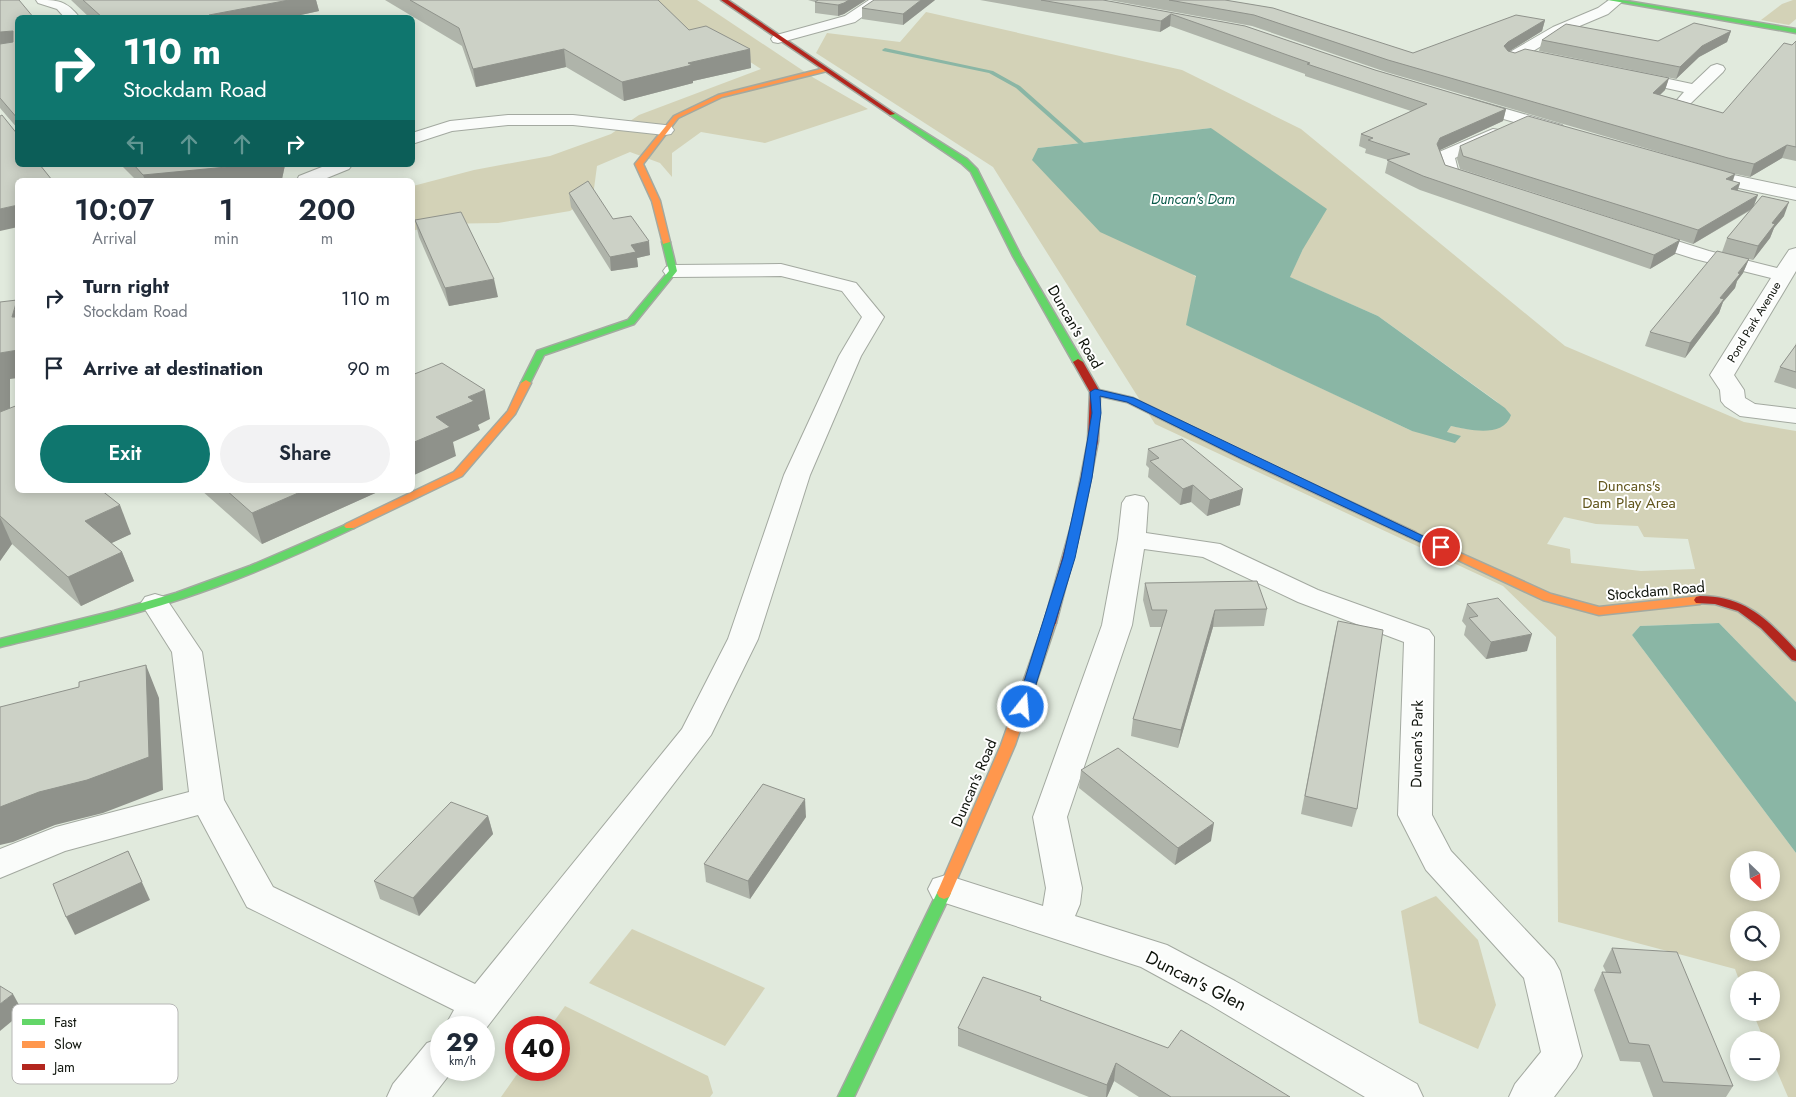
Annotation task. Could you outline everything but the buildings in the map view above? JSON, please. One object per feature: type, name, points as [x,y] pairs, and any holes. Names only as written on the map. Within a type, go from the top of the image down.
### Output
[{"type":"street","points":[[43,0],[62,6],[70,15]]},
{"type":"street","name":"Duncan's Road","points":[[724,0],[825,70],[964,160],[974,171],[1016,256],[1095,392],[1096,413],[1088,469],[1069,558],[1023,707],[946,889],[846,1097]]},
{"type":"street","points":[[778,38],[820,29],[850,19],[879,0]]},
{"type":"street","points":[[1541,58],[1514,56],[1557,30],[1604,12],[1613,0],[1658,4],[1796,31]]},
{"type":"street","points":[[1618,74],[1690,95],[1717,68]]},
{"type":"street","points":[[673,271],[656,201],[639,164],[676,117],[720,96],[825,70]]},
{"type":"street","points":[[1451,98],[1568,133]]},
{"type":"street","points":[[415,139],[450,126],[508,120],[572,120],[665,130]]},
{"type":"street","points":[[1496,188],[1450,173],[1445,156],[1524,120]]},
{"type":"street","points":[[311,178],[339,167]]},
{"type":"street","points":[[1684,167],[1720,178],[1796,194]]},
{"type":"street","points":[[1627,231],[1702,255],[1782,275]]},
{"type":"street","name":"Pond Park Avenue","points":[[1796,254],[1722,375],[1732,390],[1733,401],[1749,411],[1796,416]]},
{"type":"street","points":[[155,603],[187,652],[207,800],[260,897],[472,1016],[695,735],[743,639],[797,475],[850,356],[873,317],[849,288],[781,270],[673,271]]},
{"type":"street","points":[[0,643],[155,603],[242,574],[298,551],[458,474],[512,412],[540,353],[632,322],[673,271]]},
{"type":"street","name":"Stockdam Road","points":[[1095,392],[1130,400],[1246,457],[1547,596],[1599,611],[1706,599],[1728,602],[1746,609],[1796,657]]},
{"type":"street","points":[[1054,924],[1062,904],[1064,888],[1050,817],[1117,625],[1132,539],[1135,503]]},
{"type":"street","name":"Duncan's Park","points":[[1132,539],[1210,550],[1308,596],[1419,637],[1415,815],[1438,860],[1541,972],[1562,1056],[1530,1097]]},
{"type":"street","points":[[0,864],[56,840],[207,800]]},
{"type":"street","name":"Duncan's Glen","points":[[946,889],[1154,956],[1221,992],[1402,1097]]},
{"type":"street","points":[[408,1097],[430,1069]]},
{"type":"green space","points":[[658,0],[697,0],[814,78],[868,109],[765,143],[701,132],[672,153],[672,177],[660,163],[630,152],[597,166],[593,196],[570,211],[498,223],[433,224],[415,230],[415,185],[474,170],[550,156],[611,134],[639,115],[761,69],[715,39],[653,50]]},
{"type":"green space","points":[[1796,0],[1796,19],[1789,25],[1761,20],[1782,4]]},
{"type":"green space","name":"Duncans's Dam Play Area","points":[[926,12],[1182,70],[1301,129],[1565,346],[1744,422],[1796,431],[1796,702],[1719,623],[1640,626],[1632,635],[1796,853],[1796,1097],[1788,1097],[1780,1078],[1780,1031],[1760,1031],[1756,1021],[1780,1021],[1780,971],[1736,971],[1735,969],[1558,922],[1556,637],[1503,586],[1155,424],[993,167],[816,53],[827,33],[900,42]],"holes":[[[1211,128],[1303,249],[1289,277],[1378,316],[1496,401],[1511,415],[1473,430],[1451,426],[1447,432],[1412,431],[1187,325],[1196,277],[1038,148]],[[1564,517],[1596,524],[1638,526],[1644,537],[1688,539],[1695,569],[1641,571],[1571,563],[1570,549],[1547,544]]]},
{"type":"green space","points":[[1436,896],[1478,940],[1496,1005],[1478,1049],[1419,1023],[1401,911]]},
{"type":"green space","points":[[632,929],[765,988],[725,1046],[589,983]]},
{"type":"green space","points":[[565,1006],[708,1076],[713,1093],[710,1097],[501,1097],[512,1081],[570,1081],[570,1016],[558,1016]]},
{"type":"water","name":"Duncan's Dam","points":[[1211,128],[1327,209],[1303,249],[1290,277],[1378,316],[1505,408],[1511,415],[1507,422],[1494,430],[1485,431],[1451,426],[1447,432],[1461,436],[1455,443],[1412,431],[1186,325],[1196,276],[1100,232],[1032,160],[1038,148]]},
{"type":"water","points":[[1719,623],[1796,702],[1796,853],[1632,635],[1640,626]]},
{"type":"waterway","points":[[885,50],[991,72],[1018,87],[1081,143]]},
{"type":"traffic: fast","points":[[1611,0],[1796,31]]},
{"type":"traffic: fast","points":[[892,114],[964,161],[974,171],[1017,256],[1078,362]]},
{"type":"traffic: fast","points":[[526,383],[540,353],[631,322],[673,271],[666,242]]},
{"type":"traffic: fast","points":[[0,643],[117,614],[205,587],[302,548],[350,526]]},
{"type":"traffic: fast","points":[[846,1097],[944,893]]},
{"type":"traffic: slow","points":[[666,242],[656,201],[639,164],[676,117],[720,96],[825,70]]},
{"type":"traffic: slow","points":[[350,526],[458,474],[512,412],[526,383]]},
{"type":"traffic: slow","points":[[1411,534],[1547,597],[1599,611],[1700,600]]},
{"type":"traffic: slow","points":[[944,893],[1008,745],[1050,623]]},
{"type":"traffic: jam","points":[[724,0],[892,114]]},
{"type":"traffic: jam","points":[[1050,623],[1077,523],[1093,441],[1095,392],[1078,362]]},
{"type":"traffic: jam","points":[[1095,392],[1130,400],[1246,457],[1411,534]]},
{"type":"traffic: jam","points":[[1700,600],[1715,600],[1742,608],[1765,625],[1796,657]]},
{"type":"route","points":[[1023,707],[1069,558],[1086,478],[1096,413],[1095,392],[1111,394],[1130,400],[1246,457],[1441,547]]}]
